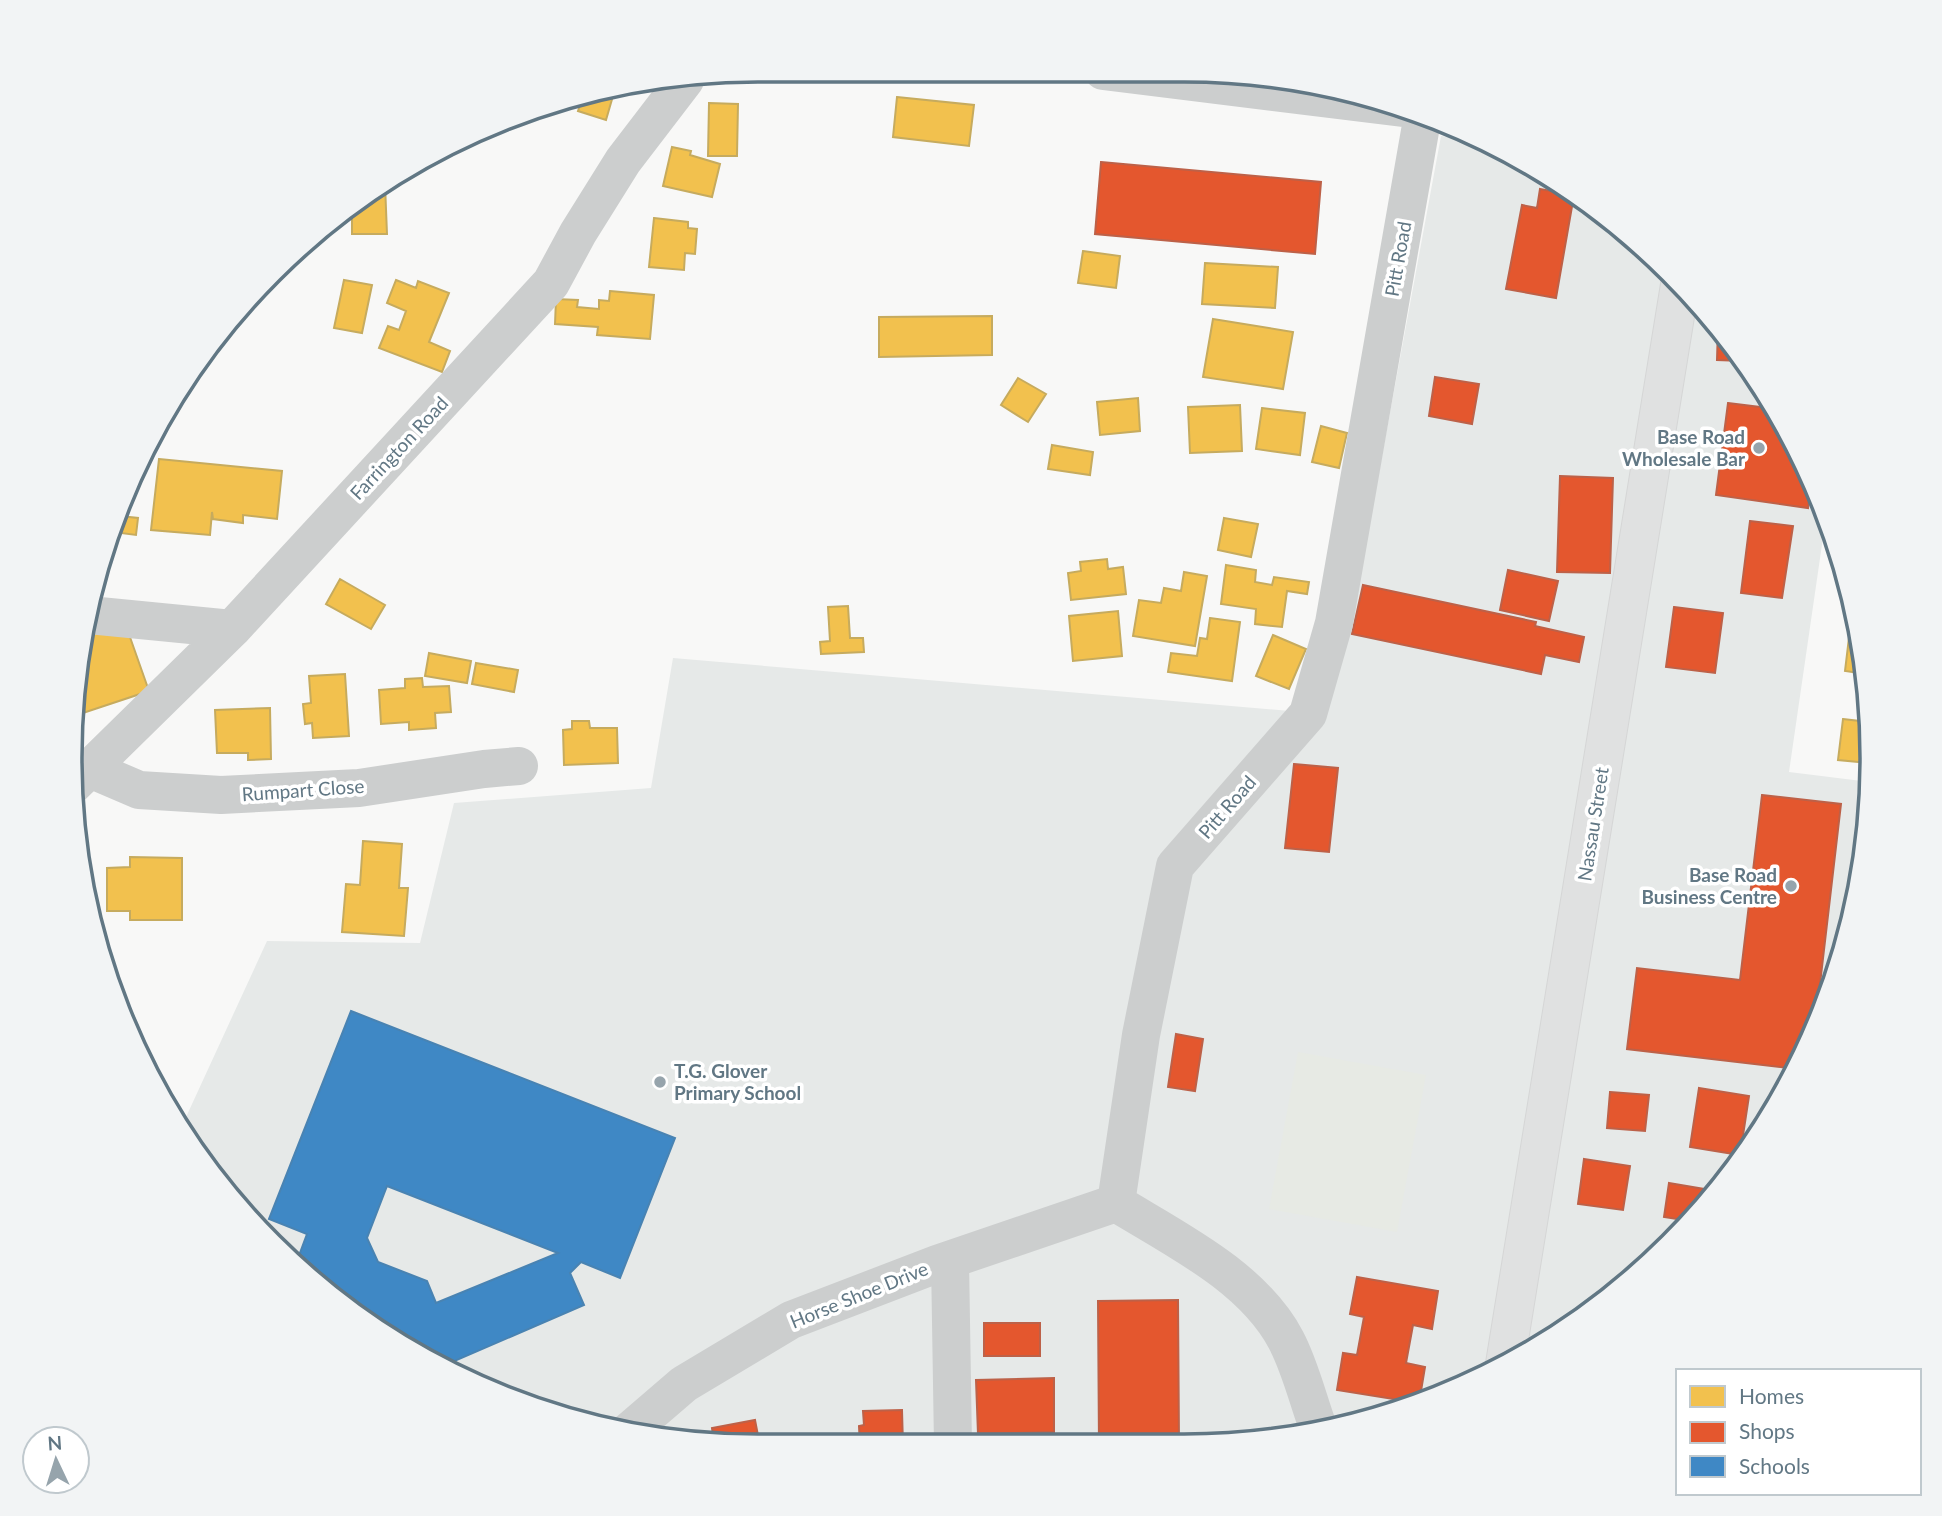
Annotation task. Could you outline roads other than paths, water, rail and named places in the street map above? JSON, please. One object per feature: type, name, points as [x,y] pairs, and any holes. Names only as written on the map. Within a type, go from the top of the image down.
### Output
[{"type":"main road","name":"Nassau Street","points":[[1507,1351],[1678,297]]},
{"type":"street","points":[[1195,83],[1338,100]]},
{"type":"street","name":"Farrington Road","points":[[83,776],[232,629],[551,283],[578,233],[624,160],[680,87]]},
{"type":"street","name":"Pitt Road","points":[[1116,1203],[1141,1035],[1175,866],[1308,714],[1334,623],[1421,126]]},
{"type":"street","points":[[97,616],[232,629]]},
{"type":"street","name":"Rumpart Close","points":[[83,777],[139,790],[221,795],[359,788],[519,766]]},
{"type":"street","points":[[1116,1203],[1182,1243],[1254,1294],[1287,1340],[1316,1421]]},
{"type":"street","name":"Horse Shoe Drive","points":[[639,1423],[684,1384],[792,1320],[950,1260],[1116,1203]]},
{"type":"street","points":[[950,1260],[953,1434]]},
{"type":"place","name":"Base Road Wholesale Bar","points":[[1759,448]]},
{"type":"place","name":"Base Road Business Centre","points":[[1791,886]]},
{"type":"place","name":"T.G. Glover Primary School","points":[[660,1082]]}]
